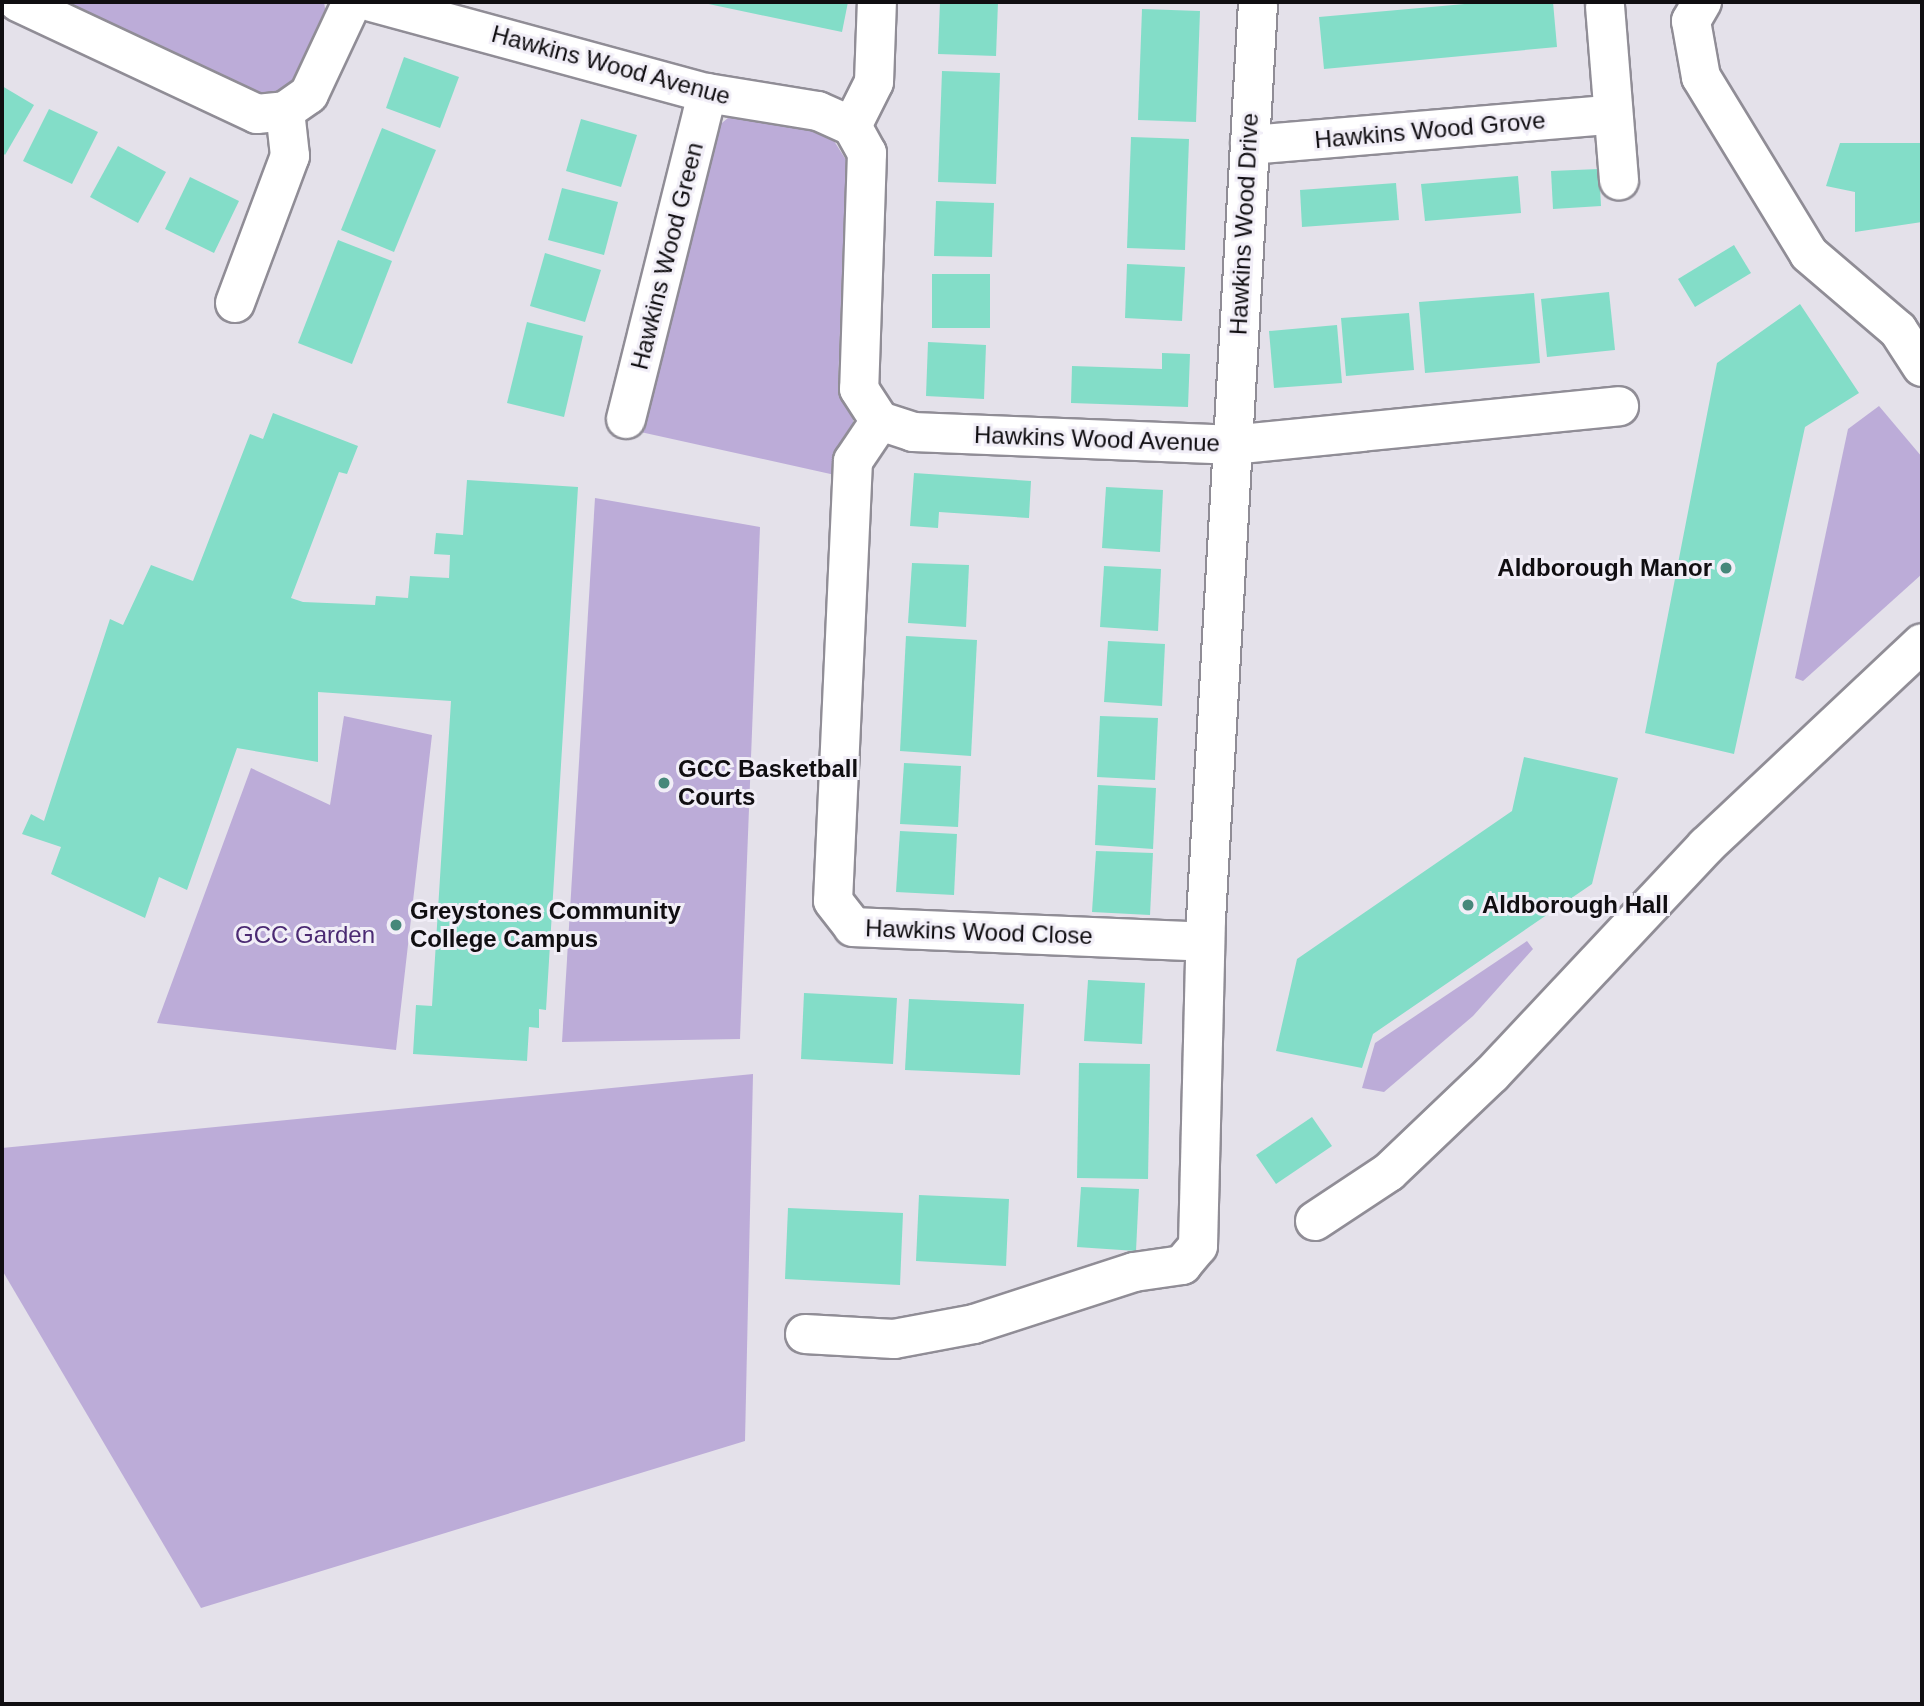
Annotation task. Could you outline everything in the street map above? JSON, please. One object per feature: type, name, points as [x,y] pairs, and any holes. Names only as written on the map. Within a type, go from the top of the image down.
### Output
[{"type":"street","points":[[18,2],[257,114],[285,111],[309,94],[352,2]]},
{"type":"street","name":"Hawkins Wood Avenue","points":[[370,2],[707,93],[818,111],[852,126]]},
{"type":"street","points":[[877,2],[874,82],[852,126],[867,153],[859,389],[880,421]]},
{"type":"street","points":[[1702,2],[1690,21],[1701,77],[1809,254],[1898,330],[1922,367]]},
{"type":"street","name":"Hawkins Wood Drive","points":[[1231,445],[1258,4]]},
{"type":"street","points":[[1605,6],[1609,115],[1619,180]]},
{"type":"street","name":"Hawkins Wood Green","points":[[626,419],[707,93]]},
{"type":"street","points":[[235,303],[290,156],[285,111]]},
{"type":"street","name":"Hawkins Wood Grove","points":[[1250,145],[1609,115]]},
{"type":"street","name":"Hawkins Wood Avenue","points":[[880,421],[913,432],[1231,445],[1619,406]]},
{"type":"street","name":"Hawkins Wood Close","points":[[880,421],[853,461],[833,901],[853,927],[1205,942]]},
{"type":"street","points":[[805,1334],[894,1339],[974,1324],[1133,1272],[1182,1265],[1198,1246],[1201,1209],[1205,942],[1231,445]]},
{"type":"street","points":[[1315,1221],[1389,1171],[1474,1092],[1706,846],[1922,643]]},
{"type":"green space","points":[[56,2],[324,2],[326,14],[298,84],[265,96]]},
{"type":"green space","points":[[734,113],[826,128],[846,160],[838,388],[853,414],[853,437],[835,475],[636,431],[711,132]]},
{"type":"green space","points":[[1879,406],[1922,457],[1922,574],[1803,681],[1795,678],[1848,429]]},
{"type":"green space","name":"GCC Basketball Courts","points":[[595,498],[760,527],[740,1039],[562,1042]]},
{"type":"green space","name":"GCC Garden","points":[[344,716],[432,735],[396,1050],[157,1023],[251,768],[330,805]]},
{"type":"green space","points":[[1527,941],[1533,949],[1473,1016],[1384,1092],[1362,1088],[1375,1043]]},
{"type":"green space","points":[[753,1074],[745,1441],[201,1608],[2,1270],[2,1148]]},
{"type":"building","points":[[699,2],[848,2],[842,32]]},
{"type":"building","points":[[940,2],[998,2],[996,56],[938,54]]},
{"type":"building","points":[[1487,2],[1553,2],[1557,47],[1324,69],[1319,17]]},
{"type":"building","points":[[1142,9],[1200,11],[1196,122],[1138,120]]},
{"type":"building","points":[[404,57],[459,77],[440,128],[386,108]]},
{"type":"building","points":[[942,71],[1000,73],[996,184],[938,182]]},
{"type":"building","points":[[2,86],[34,105],[5,155],[2,152]]},
{"type":"building","points":[[49,109],[98,132],[72,184],[23,161]]},
{"type":"building","points":[[581,119],[637,135],[621,187],[566,171]]},
{"type":"building","points":[[382,128],[436,150],[394,252],[341,230]]},
{"type":"building","points":[[1131,137],[1189,139],[1185,250],[1127,248]]},
{"type":"building","points":[[1840,143],[1922,143],[1922,222],[1855,232],[1855,192],[1826,186]]},
{"type":"building","points":[[118,146],[166,172],[138,223],[90,197]]},
{"type":"building","points":[[1599,169],[1601,206],[1553,209],[1551,171]]},
{"type":"building","points":[[1518,176],[1521,213],[1425,221],[1421,184]]},
{"type":"building","points":[[190,177],[239,201],[214,253],[165,229]]},
{"type":"building","points":[[1396,183],[1399,220],[1302,227],[1300,190]]},
{"type":"building","points":[[562,188],[618,202],[604,255],[548,240]]},
{"type":"building","points":[[936,201],[994,203],[992,257],[934,256]]},
{"type":"building","points":[[338,240],[392,261],[352,364],[298,343]]},
{"type":"building","points":[[1734,245],[1751,273],[1695,307],[1678,279]]},
{"type":"building","points":[[545,253],[601,270],[585,322],[530,306]]},
{"type":"building","points":[[1127,264],[1185,267],[1182,321],[1125,318]]},
{"type":"building","points":[[932,274],[990,274],[990,328],[932,328]]},
{"type":"building","points":[[1609,292],[1615,350],[1547,357],[1541,299]]},
{"type":"building","points":[[1534,293],[1540,363],[1425,373],[1419,302]]},
{"type":"building","name":"Aldborough Manor","points":[[1800,304],[1859,393],[1805,427],[1734,754],[1645,733],[1717,363]]},
{"type":"building","points":[[1409,313],[1414,370],[1346,376],[1341,318]]},
{"type":"building","points":[[527,322],[583,336],[564,417],[507,403]]},
{"type":"building","points":[[1337,325],[1342,383],[1274,388],[1269,331]]},
{"type":"building","points":[[928,342],[986,345],[984,399],[926,396]]},
{"type":"building","points":[[1162,353],[1190,354],[1188,407],[1071,403],[1072,366],[1162,369]]},
{"type":"building","points":[[273,413],[358,446],[347,474],[339,472],[291,598],[303,602],[375,605],[376,596],[408,598],[410,576],[449,578],[450,555],[434,554],[436,533],[463,535],[467,480],[578,487],[546,1010],[539,1009],[539,1028],[529,1027],[527,1061],[413,1054],[416,1005],[432,1006],[451,701],[318,692],[318,762],[237,748],[187,890],[159,877],[145,918],[51,874],[61,847],[22,834],[31,814],[44,821],[110,619],[123,625],[151,565],[193,581],[250,434],[263,439]]},
{"type":"building","points":[[914,473],[1031,481],[1029,518],[939,512],[938,528],[910,526]]},
{"type":"building","points":[[1106,487],[1163,490],[1160,552],[1102,548]]},
{"type":"building","points":[[912,563],[969,565],[966,627],[908,623]]},
{"type":"building","points":[[1104,566],[1161,569],[1158,631],[1100,627]]},
{"type":"building","points":[[906,636],[977,640],[971,756],[900,751]]},
{"type":"building","points":[[1108,641],[1165,644],[1162,706],[1104,702]]},
{"type":"building","points":[[1100,716],[1158,718],[1155,780],[1097,777]]},
{"type":"building","name":"Aldborough Hall","points":[[1524,757],[1618,778],[1592,884],[1373,1034],[1362,1068],[1276,1051],[1297,959],[1512,811]]},
{"type":"building","points":[[904,763],[961,766],[958,827],[900,824]]},
{"type":"building","points":[[1098,785],[1156,788],[1153,849],[1095,845]]},
{"type":"building","points":[[900,831],[957,834],[954,895],[896,892]]},
{"type":"building","points":[[1096,851],[1153,853],[1150,915],[1092,912]]},
{"type":"building","points":[[1088,980],[1145,983],[1142,1044],[1084,1041]]},
{"type":"building","points":[[804,993],[897,998],[893,1064],[801,1059]]},
{"type":"building","points":[[909,999],[1024,1004],[1020,1075],[905,1070]]},
{"type":"building","points":[[1079,1063],[1150,1064],[1148,1179],[1077,1178]]},
{"type":"building","points":[[1312,1117],[1332,1146],[1276,1184],[1256,1155]]},
{"type":"building","points":[[1081,1187],[1139,1189],[1136,1251],[1077,1247]]},
{"type":"building","points":[[919,1195],[1009,1199],[1006,1266],[916,1261]]},
{"type":"building","points":[[788,1208],[903,1213],[900,1285],[785,1279]]},
{"type":"place","name":"Aldborough Manor","points":[[1726,568]]},
{"type":"place","name":"GCC Basketball Courts","points":[[664,783]]},
{"type":"place","name":"Aldborough Hall","points":[[1468,905]]},
{"type":"place","name":"Greystones Community College Campus","points":[[396,925]]}]
